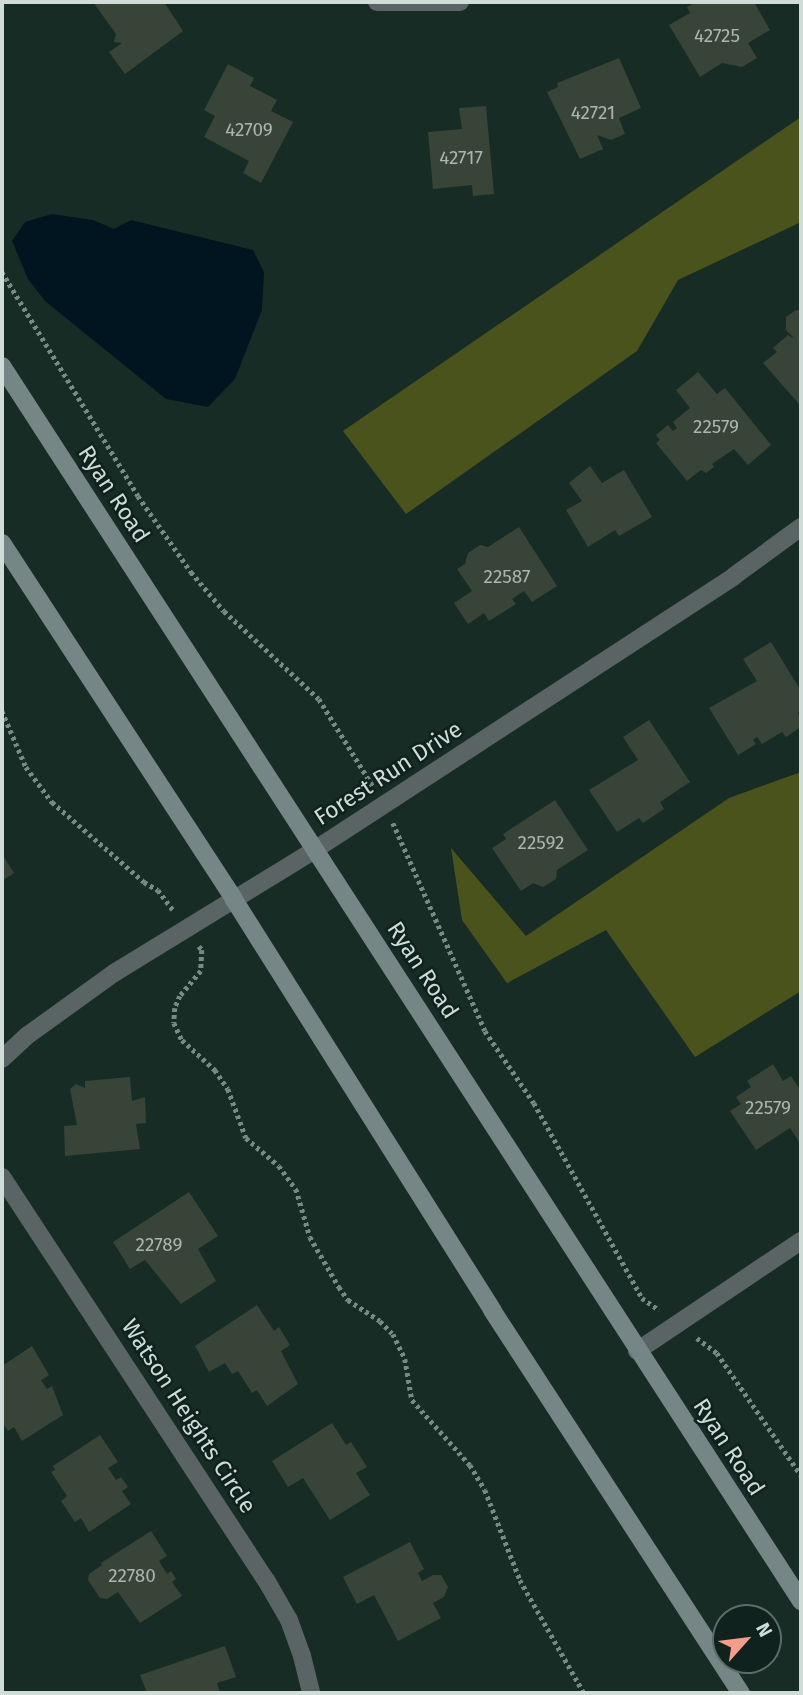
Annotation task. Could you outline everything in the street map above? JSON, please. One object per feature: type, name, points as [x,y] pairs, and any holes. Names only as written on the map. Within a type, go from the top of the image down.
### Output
[{"type":"main road","name":"Ryan Road","points":[[2,366],[801,1601]]},
{"type":"main road","points":[[2,543],[233,898],[492,1310],[741,1693]]},
{"type":"street","points":[[377,2],[460,2]]},
{"type":"street","name":"Forest Run Drive","points":[[2,1059],[28,1035],[114,973],[316,849],[734,576],[801,527]]},
{"type":"street","name":"Watson Heights Circle","points":[[2,1177],[266,1580],[289,1620],[302,1656],[310,1693]]},
{"type":"street","points":[[637,1351],[801,1241]]},
{"type":"path","points":[[2,272],[138,496],[191,572],[224,611],[318,699],[384,804],[485,1031],[534,1103],[642,1298],[717,1353],[801,1475]]},
{"type":"path","points":[[2,711],[26,767],[52,802],[123,865],[159,890],[202,950],[201,971],[180,996],[175,1008],[174,1023],[182,1040],[215,1070],[228,1089],[246,1138],[278,1166],[296,1189],[310,1237],[348,1300],[380,1321],[393,1334],[405,1359],[412,1400],[470,1465],[485,1490],[520,1580],[584,1693]]},
{"type":"green space","points":[[801,117],[801,222],[678,280],[637,351],[406,514],[343,431]]},
{"type":"green space","points":[[801,772],[801,991],[695,1057],[606,930],[507,983],[462,920],[451,848],[526,936],[729,798]]},
{"type":"water","points":[[52,214],[93,220],[114,229],[131,220],[253,250],[264,272],[262,310],[235,379],[208,407],[166,399],[45,301],[28,279],[12,241],[25,222]]},
{"type":"building","points":[[93,2],[164,2],[183,31],[125,74],[109,52],[122,43],[114,42],[116,34]]},
{"type":"building","points":[[696,2],[754,2],[770,30],[748,43],[757,58],[742,67],[722,63],[700,77],[669,25],[690,13],[687,7]]},
{"type":"building","points":[[619,58],[641,108],[619,118],[625,134],[611,140],[597,135],[603,149],[580,159],[547,92],[558,87],[557,83]]},
{"type":"building","points":[[228,64],[254,78],[250,86],[277,100],[271,111],[293,122],[261,183],[243,173],[249,161],[204,137],[215,116],[204,110]]},
{"type":"building","points":[[486,106],[494,194],[473,196],[472,185],[433,189],[428,132],[462,129],[459,108]]},
{"type":"building","points":[[796,310],[801,310],[799,404],[763,363],[777,352],[773,348],[788,335],[795,339],[786,330],[786,317]]},
{"type":"building","points":[[698,372],[717,394],[725,388],[771,445],[748,465],[734,449],[712,464],[714,467],[706,473],[701,470],[687,481],[656,443],[660,440],[656,435],[668,425],[673,431],[677,428],[673,422],[690,408],[676,390]]},
{"type":"building","points":[[590,466],[602,483],[624,470],[652,517],[619,536],[615,530],[588,547],[566,510],[582,501],[569,483]]},
{"type":"building","points":[[519,527],[557,586],[532,602],[524,591],[512,599],[516,604],[489,621],[484,613],[468,624],[454,603],[472,591],[457,569],[465,564],[468,553],[480,545],[488,547]]},
{"type":"building","points":[[771,642],[801,691],[801,710],[798,712],[801,727],[786,737],[782,732],[762,744],[757,737],[753,740],[756,744],[738,755],[709,708],[757,681],[743,659]]},
{"type":"building","points":[[649,720],[690,782],[660,802],[664,809],[643,823],[639,818],[617,832],[589,790],[638,760],[623,737]]},
{"type":"building","points":[[555,800],[588,850],[557,870],[556,879],[543,887],[533,883],[521,891],[492,848],[506,839],[503,834]]},
{"type":"building","points":[[2,854],[14,873],[2,881]]},
{"type":"building","points":[[773,1064],[783,1081],[791,1076],[801,1091],[801,1145],[790,1128],[756,1150],[730,1111],[741,1104],[736,1097],[751,1087],[747,1081]]},
{"type":"building","points":[[130,1077],[132,1101],[145,1097],[146,1123],[136,1124],[140,1149],[65,1156],[64,1126],[77,1125],[70,1089],[76,1084],[85,1088],[85,1081]]},
{"type":"building","points":[[189,1192],[218,1236],[198,1249],[216,1281],[181,1304],[145,1260],[130,1269],[113,1242]]},
{"type":"building","points":[[257,1305],[274,1331],[279,1327],[290,1345],[281,1351],[298,1384],[267,1406],[257,1390],[252,1393],[238,1371],[232,1374],[225,1363],[209,1372],[195,1346]]},
{"type":"building","points":[[32,1346],[49,1375],[41,1380],[47,1389],[52,1386],[63,1415],[22,1441],[14,1427],[8,1431],[2,1422],[2,1366]]},
{"type":"building","points":[[332,1423],[346,1445],[351,1442],[367,1467],[356,1473],[370,1495],[330,1520],[303,1478],[288,1487],[272,1461]]},
{"type":"building","points":[[100,1435],[118,1462],[108,1468],[116,1480],[121,1477],[128,1487],[122,1491],[131,1504],[89,1532],[81,1518],[75,1522],[61,1501],[67,1496],[51,1472],[55,1470],[53,1466]]},
{"type":"building","points":[[151,1531],[167,1556],[159,1561],[167,1574],[171,1571],[176,1579],[172,1582],[182,1596],[140,1623],[118,1592],[107,1599],[100,1598],[88,1580],[89,1574],[102,1565],[101,1563]]},
{"type":"building","points":[[410,1542],[424,1569],[418,1573],[422,1581],[433,1575],[441,1575],[448,1587],[444,1597],[433,1603],[441,1618],[398,1641],[374,1595],[357,1604],[343,1577]]},
{"type":"building","points":[[225,1646],[236,1677],[217,1683],[220,1693],[147,1693],[140,1675]]}]
